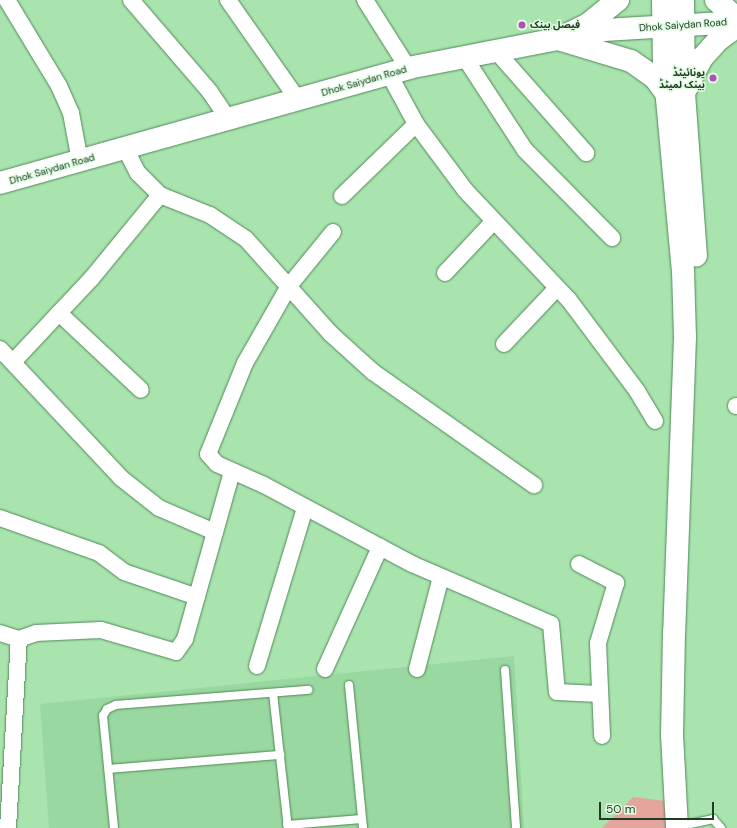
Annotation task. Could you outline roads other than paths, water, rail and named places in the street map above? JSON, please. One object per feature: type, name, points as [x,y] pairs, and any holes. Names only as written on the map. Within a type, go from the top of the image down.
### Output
[{"type":"main road","points":[[558,39],[587,25],[618,0]]},
{"type":"main road","points":[[662,0],[673,25],[685,337],[674,632],[672,735],[686,827]]},
{"type":"main road","points":[[673,25],[683,0]]},
{"type":"main road","points":[[716,0],[737,19]]},
{"type":"main road","name":"Dhok Saiydan Road","points":[[0,183],[229,120],[399,71],[604,30],[737,22]]},
{"type":"main road","points":[[675,93],[718,40],[737,26]]},
{"type":"main road","points":[[558,39],[631,61],[675,93]]},
{"type":"street","points":[[7,0],[59,86],[71,113],[80,161]]},
{"type":"street","points":[[131,0],[210,92],[229,120]]},
{"type":"street","points":[[228,0],[298,100]]},
{"type":"street","points":[[365,0],[399,71],[416,124],[465,190],[568,300],[637,391],[655,421]]},
{"type":"street","points":[[497,52],[586,153]]},
{"type":"street","points":[[465,58],[525,150],[612,238]]},
{"type":"street","points":[[342,196],[416,124]]},
{"type":"street","points":[[125,148],[138,173],[160,195],[210,215],[246,239],[331,334],[372,372],[534,485]]},
{"type":"street","points":[[13,362],[91,279],[160,195]]},
{"type":"street","points":[[445,273],[494,221]]},
{"type":"street","points":[[333,232],[289,286],[245,363],[208,454],[217,464],[380,547],[441,577],[551,624],[557,692],[599,694]]},
{"type":"street","points":[[504,344],[557,288]]},
{"type":"street","points":[[59,313],[141,390]]},
{"type":"street","points":[[0,349],[121,478],[159,508],[215,532]]},
{"type":"street","points":[[0,633],[19,638],[36,633],[101,630],[176,652],[182,646],[232,472]]},
{"type":"street","points":[[257,666],[305,508]]},
{"type":"street","points":[[0,518],[73,542],[99,553],[124,572],[197,597]]},
{"type":"street","points":[[325,669],[380,547]]},
{"type":"street","points":[[579,564],[616,583],[598,643],[602,736]]},
{"type":"street","points":[[417,669],[441,577]]},
{"type":"street","points":[[8,828],[5,798],[19,638]]},
{"type":"lane","points":[[505,670],[516,828]]},
{"type":"lane","points":[[349,685],[363,828]]},
{"type":"lane","points":[[114,828],[104,716],[107,709],[116,704],[308,690]]},
{"type":"lane","points":[[273,692],[288,826],[362,819]]},
{"type":"lane","points":[[109,769],[280,755]]},
{"type":"lane","points":[[686,827],[713,819],[721,828]]},
{"type":"place","name":"فیصل بینک","points":[[522,25]]},
{"type":"place","name":"یونائیٹڈ بینک لمیٹڈ","points":[[713,78]]}]
